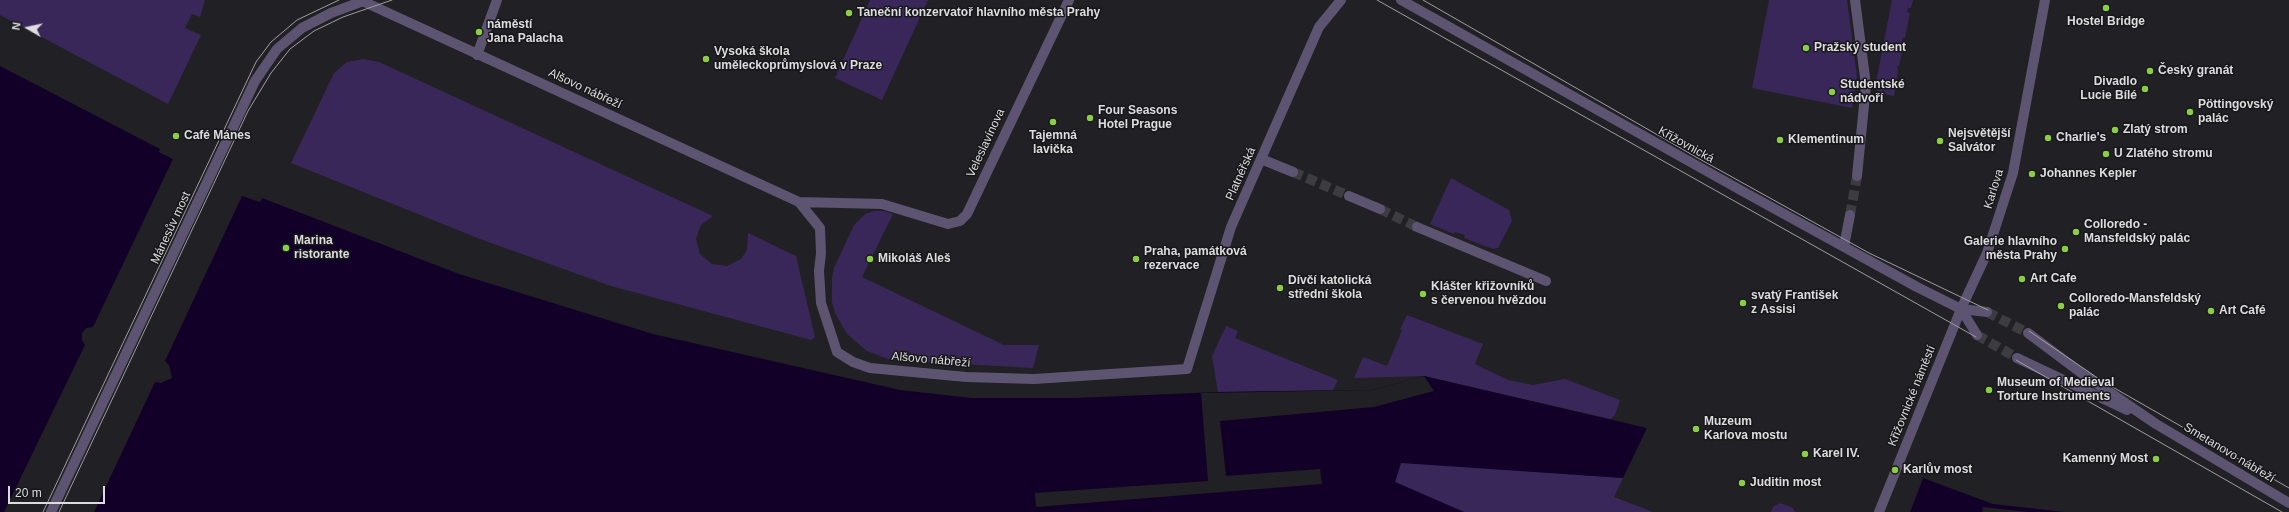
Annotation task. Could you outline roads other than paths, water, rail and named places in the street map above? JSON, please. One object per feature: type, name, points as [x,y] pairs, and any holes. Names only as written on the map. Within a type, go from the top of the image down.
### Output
[{"type":"street","name":"Alšovo nábřeží","points":[[363,0],[477,55],[799,202],[882,204]]},
{"type":"street","name":"Mánesův most","points":[[51,512],[255,81],[285,41],[311,22],[363,0]]},
{"type":"street","points":[[477,55],[497,0]]},
{"type":"street","name":"Veleslavínova","points":[[882,204],[948,224],[960,221],[967,214],[1069,0]]},
{"type":"street","name":"Platnéřská","points":[[1187,369],[1232,227],[1319,27],[1340,0]]},
{"type":"street","name":"Křižovnická","points":[[1401,0],[1844,246],[1961,309]]},
{"type":"street","points":[[1855,0],[1866,85],[1857,176]]},
{"type":"street","name":"Karlova","points":[[1961,309],[1987,253],[2013,173],[2045,0]]},
{"type":"street","points":[[1261,159],[1293,172]]},
{"type":"street","points":[[1349,196],[1380,209]]},
{"type":"street","name":"Alšovo nábřeží","points":[[799,202],[820,228],[821,253],[819,271],[821,303],[838,352],[853,362],[870,368],[966,377],[1034,379],[1187,369]]},
{"type":"street","points":[[1844,246],[1850,215]]},
{"type":"street","points":[[1417,227],[1546,281]]},
{"type":"street","points":[[1961,309],[1987,312]]},
{"type":"street","points":[[1961,309],[1978,335]]},
{"type":"street","name":"Křižovnické náměstí","points":[[1880,512],[1961,309]]},
{"type":"street","name":"Smetanovo nábřeží","points":[[2028,333],[2080,372],[2156,424],[2289,503]]},
{"type":"street","name":"Smetanovo nábřeží","points":[[2017,358],[2156,424]]},
{"type":"tunnel","points":[[1293,172],[1349,196]]},
{"type":"tunnel","points":[[1850,215],[1857,176]]},
{"type":"tunnel","points":[[1380,209],[1417,227]]},
{"type":"tunnel","points":[[1987,312],[2028,333]]},
{"type":"tunnel","points":[[1977,335],[2017,358]]},
{"type":"tram line","points":[[43,512],[256,62],[271,42],[297,20],[339,0]]},
{"type":"tram line","points":[[59,512],[248,111],[271,73],[290,49],[314,31],[343,17],[392,0]]},
{"type":"tram line","points":[[1377,0],[1976,337]]},
{"type":"tram line","points":[[1423,0],[1696,157],[1869,253],[1988,310]]},
{"type":"tram line","points":[[2029,331],[2102,381],[2289,488]]},
{"type":"tram line","points":[[2016,360],[2282,512]]},
{"type":"place","name":"Hostel Bridge","points":[[2106,8]]},
{"type":"place","name":"Taneční konzervatoř hlavního města Prahy","points":[[849,13]]},
{"type":"place","name":"náměstí Jana Palacha","points":[[479,32]]},
{"type":"place","name":"Pražský student","points":[[1806,48]]},
{"type":"place","name":"Vysoká škola uměleckoprůmyslová v Praze","points":[[706,59]]},
{"type":"place","name":"Český granát","points":[[2150,71]]},
{"type":"place","name":"Divadlo Lucie Bílé","points":[[2145,89]]},
{"type":"place","name":"Studentské nádvoří","points":[[1832,92]]},
{"type":"place","name":"Pöttingovský palác","points":[[2190,112]]},
{"type":"place","name":"Four Seasons Hotel Prague","points":[[1090,118]]},
{"type":"place","name":"Tajemná lavička","points":[[1053,122]]},
{"type":"place","name":"Zlatý strom","points":[[2115,130]]},
{"type":"place","name":"Café Mánes","points":[[176,136]]},
{"type":"place","name":"Charlie's","points":[[2048,138]]},
{"type":"place","name":"Klementinum","points":[[1780,140]]},
{"type":"place","name":"Nejsvětější Salvátor","points":[[1940,141]]},
{"type":"place","name":"U Zlatého stromu","points":[[2106,154]]},
{"type":"place","name":"Johannes Kepler","points":[[2032,174]]},
{"type":"place","name":"Colloredo - Mansfeldský palác","points":[[2076,232]]},
{"type":"place","name":"Marina ristorante","points":[[286,248]]},
{"type":"place","name":"Galerie hlavního města Prahy","points":[[2065,249]]},
{"type":"place","name":"Mikoláš Aleš","points":[[870,259]]},
{"type":"place","name":"Praha, památková rezervace","points":[[1136,259]]},
{"type":"place","name":"Art Cafe","points":[[2022,279]]},
{"type":"place","name":"Dívčí katolická střední škola","points":[[1280,288]]},
{"type":"place","name":"Klášter křižovníků s červenou hvězdou","points":[[1423,294]]},
{"type":"place","name":"svatý František z Assisi","points":[[1743,303]]},
{"type":"place","name":"Colloredo-Mansfeldský palác","points":[[2061,306]]},
{"type":"place","name":"Art Café","points":[[2211,311]]},
{"type":"place","name":"Museum of Medieval Torture Instruments","points":[[1989,390]]},
{"type":"place","name":"Muzeum Karlova mostu","points":[[1696,429]]},
{"type":"place","name":"Karel IV.","points":[[1805,454]]},
{"type":"place","name":"Kamenný Most","points":[[2156,459]]},
{"type":"place","name":"Karlův most","points":[[1895,470]]},
{"type":"place","name":"Juditin most","points":[[1742,483]]}]
